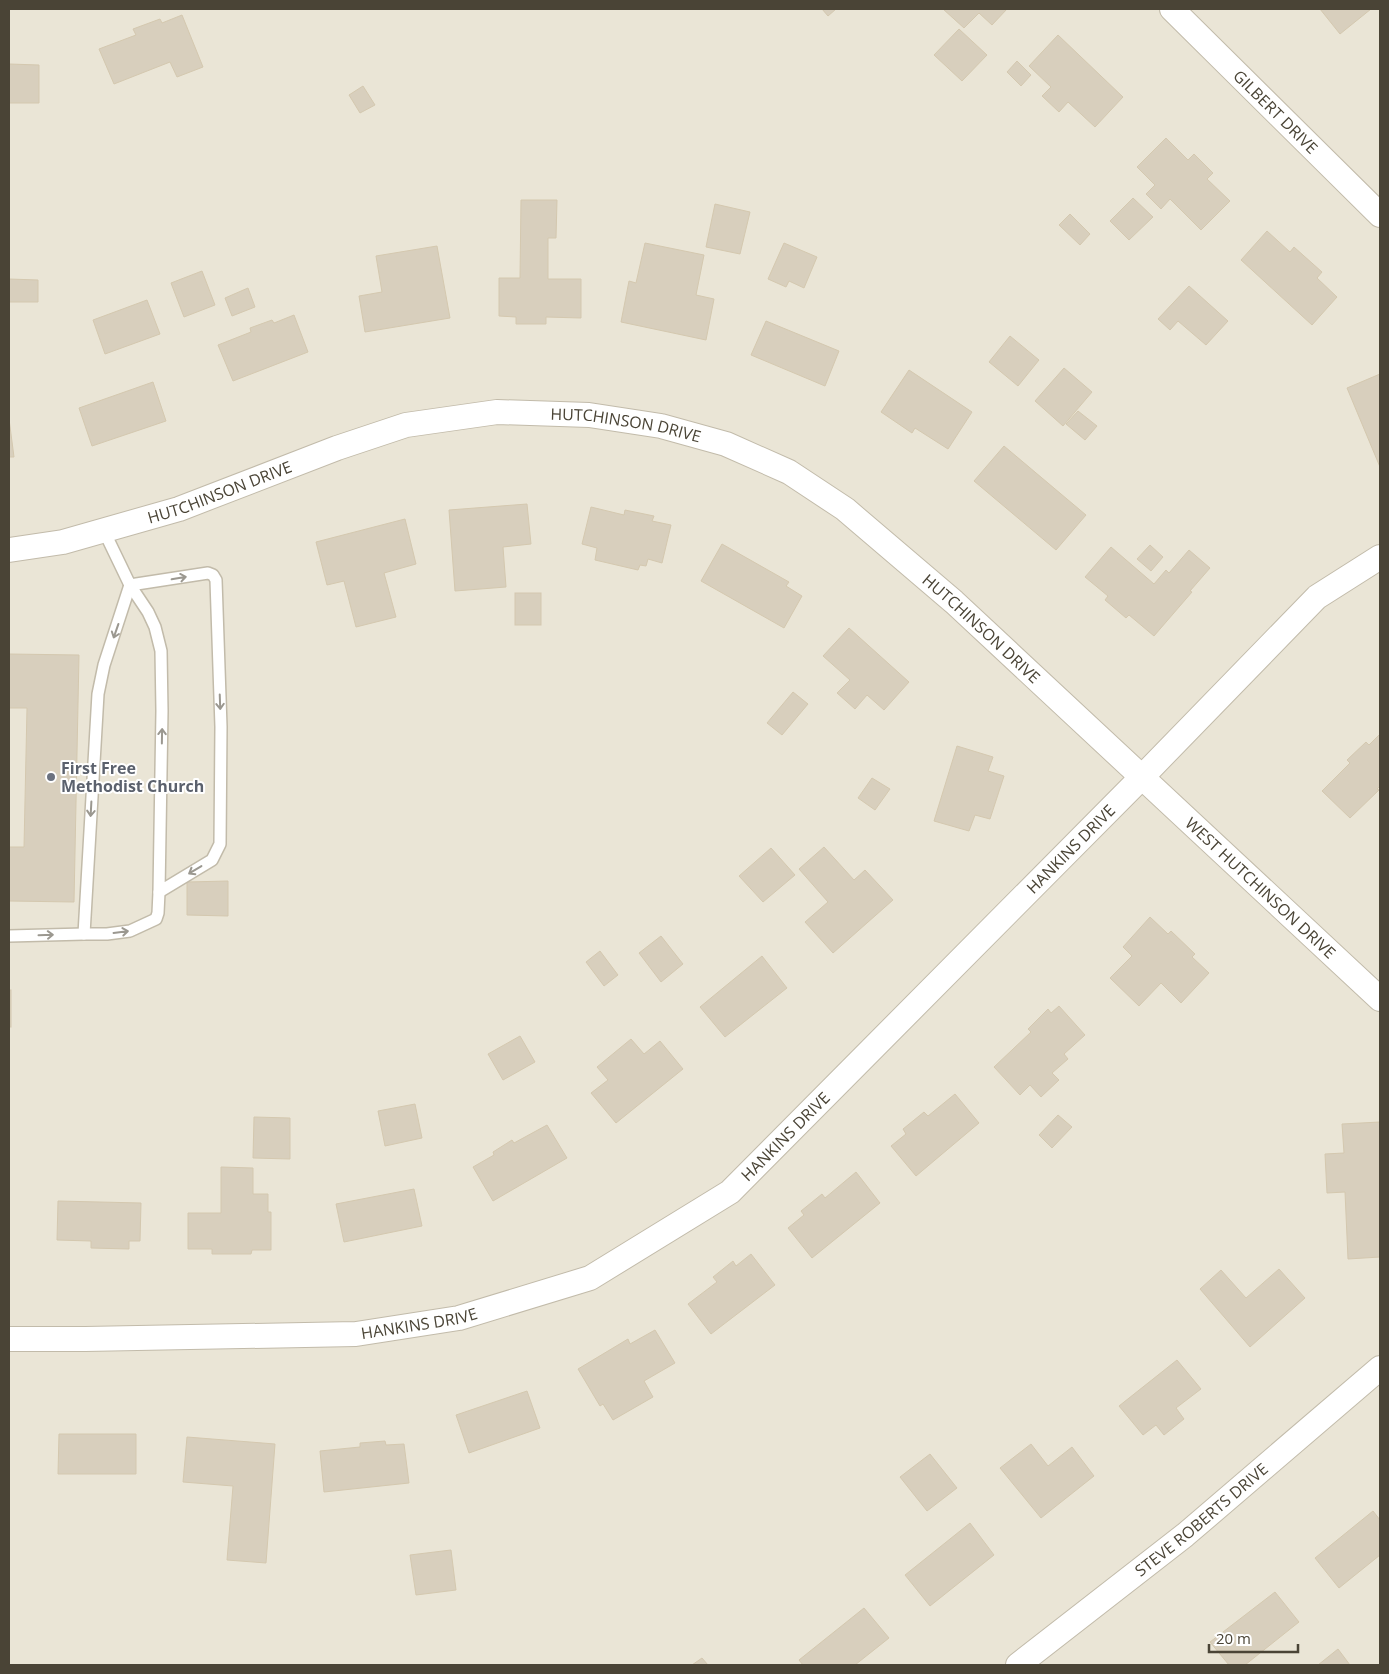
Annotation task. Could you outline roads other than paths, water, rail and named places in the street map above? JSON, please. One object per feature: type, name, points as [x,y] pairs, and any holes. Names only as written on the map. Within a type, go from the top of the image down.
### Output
[{"type":"street","name":"GILBERT DRIVE","points":[[1172,9],[1380,215]]},
{"type":"street","name":"HUTCHINSON DRIVE","points":[[9,550],[63,542],[179,510],[337,448],[406,425],[497,412],[589,415],[661,426],[726,444],[789,472],[846,509],[954,602],[1142,777]]},
{"type":"street","name":"HANKINS DRIVE","points":[[9,1339],[356,1334],[459,1318],[590,1278],[730,1192],[1142,777],[1317,597],[1380,557]]},
{"type":"street","name":"WEST HUTCHINSON DRIVE","points":[[1142,777],[1380,999]]},
{"type":"street","name":"STEVE ROBERTS DRIVE","points":[[1018,1665],[1185,1535],[1380,1368]]},
{"type":"lane","points":[[9,936],[107,934],[130,931],[156,919],[158,913],[162,711],[161,652],[155,627],[148,612],[130,585],[104,531]]},
{"type":"lane","points":[[130,585],[208,573],[213,575],[216,580],[221,727],[220,844],[212,860],[159,892]]},
{"type":"lane","points":[[84,934],[98,694],[104,665],[130,585]]},
{"type":"place","name":"First Free Methodist Church","points":[[51,777]]}]
